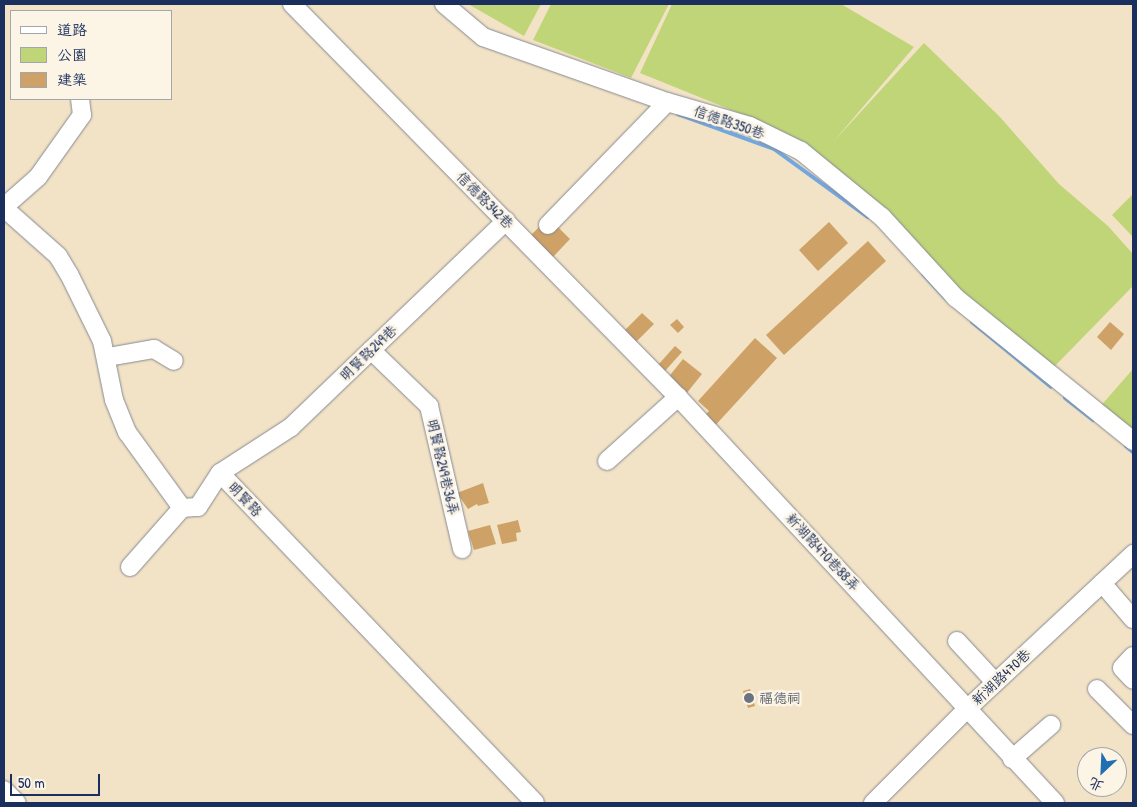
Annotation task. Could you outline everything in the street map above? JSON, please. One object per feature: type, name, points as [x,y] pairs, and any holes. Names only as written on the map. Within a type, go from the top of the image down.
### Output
[{"type":"street","name":"信德路342巷","points":[[292,4],[678,397]]},
{"type":"street","name":"信德路350巷","points":[[444,4],[483,38],[667,102],[750,126],[801,150],[882,217],[956,298],[1133,441]]},
{"type":"street","points":[[80,100],[82,115],[66,138],[38,177],[4,207],[58,256],[69,274],[108,358],[114,400],[127,432],[182,508],[130,567]]},
{"type":"street","points":[[548,225],[667,102]]},
{"type":"street","name":"明賢路249巷","points":[[220,473],[291,427],[506,221]]},
{"type":"street","points":[[108,358],[154,349],[174,361]]},
{"type":"street","name":"明賢路249巷36弄","points":[[371,350],[429,406],[462,549]]},
{"type":"street","points":[[607,461],[678,397]]},
{"type":"street","name":"新湖路470巷88弄","points":[[678,397],[900,634],[966,710],[1055,803]]},
{"type":"street","name":"明賢路","points":[[182,508],[198,507],[220,473],[535,803]]},
{"type":"street","name":"新湖路470巷","points":[[874,803],[966,710],[1133,554]]},
{"type":"street","points":[[1102,583],[1133,619]]},
{"type":"street","points":[[957,641],[996,682]]},
{"type":"street","points":[[1133,656],[1122,668],[1133,680]]},
{"type":"street","points":[[1097,689],[1133,725]]},
{"type":"street","points":[[1012,758],[1051,725]]},
{"type":"street","points":[[4,790],[17,803]]},
{"type":"green space","points":[[468,4],[541,4],[524,36]]},
{"type":"green space","points":[[551,4],[669,4],[631,78],[533,40]]},
{"type":"green space","points":[[672,4],[841,4],[914,47],[834,141],[924,43],[1000,117],[1059,184],[1108,226],[1133,254],[1133,286],[1053,368],[756,120],[640,73]]},
{"type":"green space","points":[[1133,194],[1133,237],[1112,215]]},
{"type":"green space","points":[[1133,369],[1133,439],[1098,409]]},
{"type":"building","points":[[829,222],[848,243],[818,271],[799,250]]},
{"type":"building","points":[[542,224],[552,233],[558,227],[570,239],[552,258],[529,237]]},
{"type":"building","points":[[868,241],[886,261],[784,355],[766,335]]},
{"type":"building","points":[[642,313],[654,324],[636,342],[624,331]]},
{"type":"building","points":[[677,319],[684,327],[678,333],[670,325]]},
{"type":"building","points":[[1110,322],[1124,334],[1111,350],[1097,337]]},
{"type":"building","points":[[755,338],[777,358],[712,429],[701,419],[709,411],[698,401]]},
{"type":"building","points":[[675,346],[682,352],[665,371],[658,365]]},
{"type":"building","points":[[683,359],[702,374],[686,394],[667,379]]},
{"type":"building","points":[[483,483],[489,503],[478,506],[477,504],[468,509],[457,493]]},
{"type":"building","points":[[518,520],[521,532],[516,533],[517,541],[502,544],[497,525]]},
{"type":"building","points":[[490,525],[496,544],[474,550],[468,531]]},
{"type":"building","name":"福德祠","points":[[750,689],[755,706],[748,708],[743,691]]},
{"type":"waterway","points":[[678,114],[774,149],[868,217]]},
{"type":"waterway","points":[[923,274],[945,298]]},
{"type":"waterway","points":[[972,322],[1051,387]]},
{"type":"waterway","points":[[1065,398],[1093,420]]},
{"type":"waterway","points":[[1126,446],[1133,452]]},
{"type":"place","name":"福德祠","points":[[749,698]]}]
